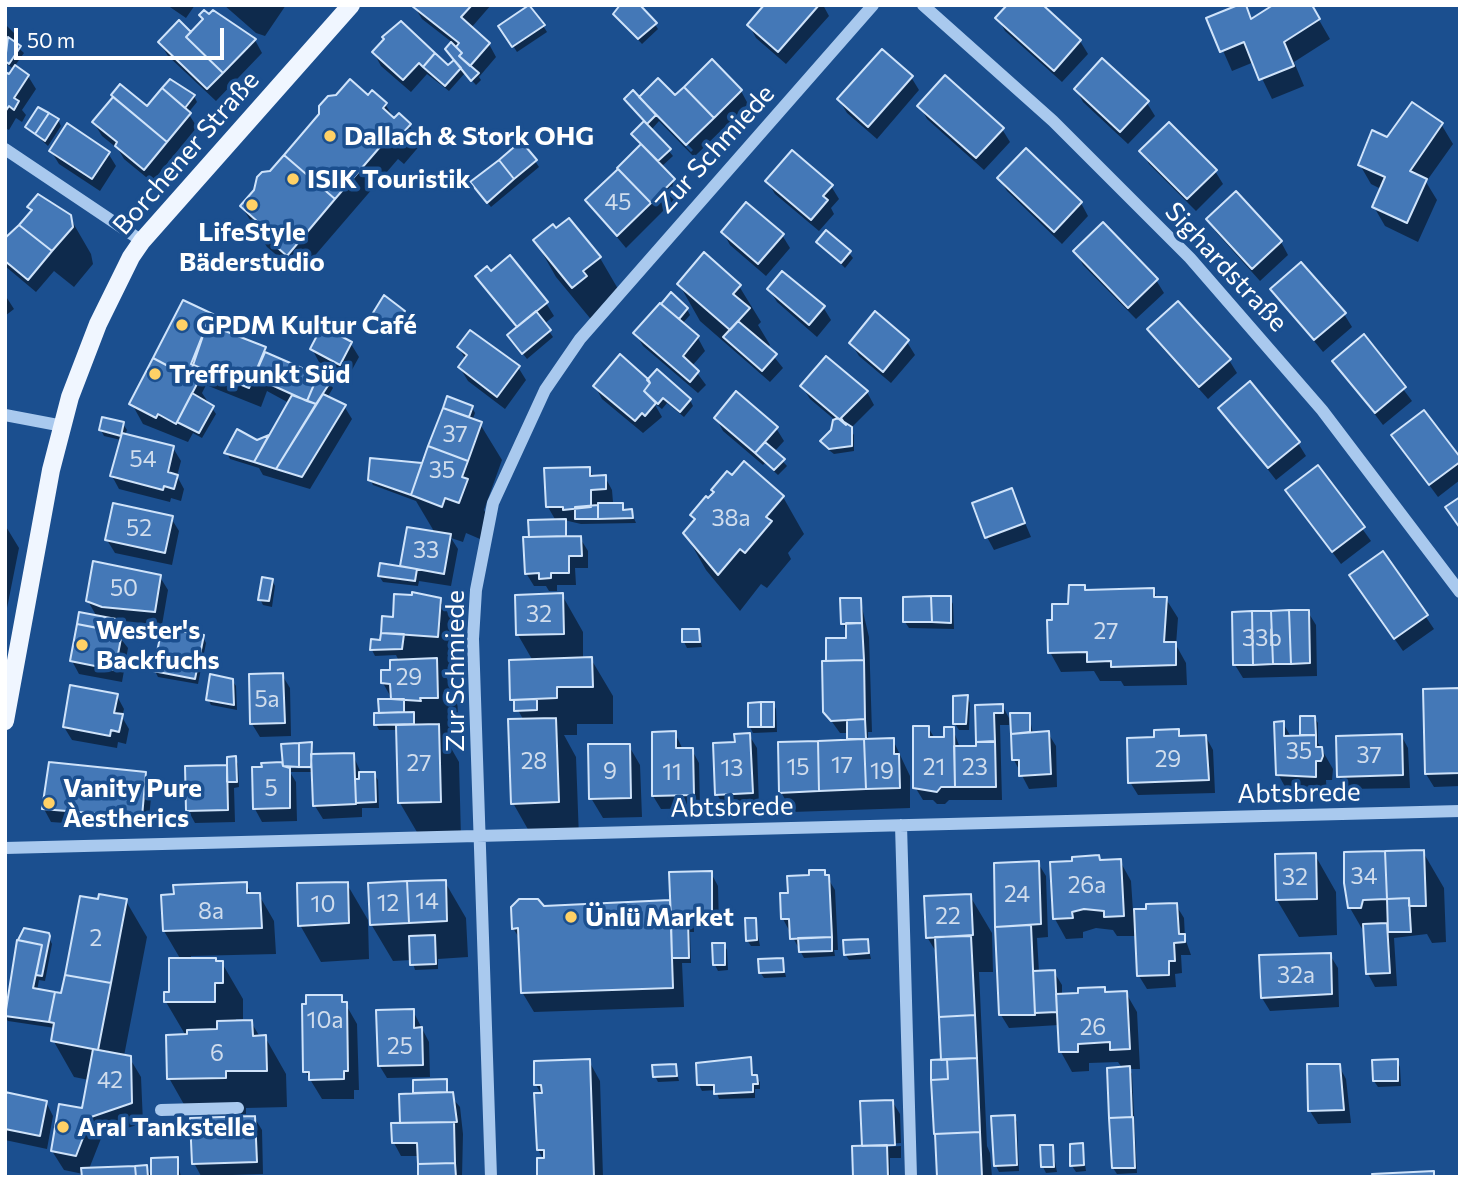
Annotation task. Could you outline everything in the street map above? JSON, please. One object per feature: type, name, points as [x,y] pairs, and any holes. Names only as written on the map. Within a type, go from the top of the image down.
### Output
[{"type":"main road","name":"Borchener Straße","points":[[5,721],[51,470],[62,426],[91,341],[131,257],[142,241],[351,5]]},
{"type":"street","name":"Zur Schmiede","points":[[491,1177],[473,639],[476,590],[493,503],[512,455],[545,390],[580,339],[873,5]]},
{"type":"street","name":"Sighardstraße","points":[[923,5],[1053,121],[1190,258],[1322,410],[1460,592]]},
{"type":"street","points":[[5,149],[142,241]]},
{"type":"street","points":[[5,415],[62,426]]},
{"type":"street","name":"Abtsbrede","points":[[5,848],[1460,811]]},
{"type":"street","points":[[901,825],[911,1177]]},
{"type":"street","points":[[161,1110],[238,1108]]},
{"type":"building","points":[[472,5],[461,17],[490,43],[470,66],[459,56],[462,53],[456,47],[459,43],[412,6]]},
{"type":"building","points":[[529,5],[545,25],[512,47],[498,26]]},
{"type":"building","points":[[620,5],[640,5],[657,23],[638,39],[613,14]]},
{"type":"building","points":[[764,5],[819,5],[778,52],[747,25]]},
{"type":"building","points":[[1007,5],[1043,5],[1081,40],[1054,71],[995,18]]},
{"type":"building","points":[[1238,5],[1246,5],[1251,19],[1273,5],[1312,5],[1320,19],[1284,42],[1294,66],[1259,80],[1244,42],[1220,52],[1206,18]]},
{"type":"building","points":[[204,10],[209,14],[213,10],[256,39],[223,73],[186,37],[203,19],[199,15]]},
{"type":"building","points":[[179,20],[191,32],[186,37],[223,73],[207,89],[158,42]]},
{"type":"building","points":[[401,21],[435,53],[423,67],[419,63],[403,80],[372,52],[384,39],[382,37]]},
{"type":"building","points":[[8,37],[21,46],[9,64],[5,61]]},
{"type":"building","points":[[451,42],[462,53],[459,56],[479,73],[471,81],[445,49]]},
{"type":"building","points":[[882,49],[913,76],[868,127],[837,99]]},
{"type":"building","points":[[435,53],[448,65],[454,60],[461,68],[445,86],[423,67]]},
{"type":"building","points":[[1102,58],[1149,101],[1120,132],[1074,89]]},
{"type":"building","points":[[712,59],[742,90],[714,118],[684,87]]},
{"type":"building","points":[[15,65],[29,75],[14,98],[19,101],[14,110],[9,106],[5,112],[5,72],[9,74]]},
{"type":"building","points":[[945,75],[1004,128],[976,158],[917,106]]},
{"type":"building","points":[[658,78],[675,95],[684,87],[714,118],[686,145],[639,97]]},
{"type":"building","points":[[170,79],[195,95],[185,108],[162,88]]},
{"type":"building","points":[[350,79],[368,95],[372,90],[387,103],[383,108],[394,118],[399,113],[411,124],[392,145],[386,140],[335,199],[284,155],[319,114],[319,106],[328,96],[336,95]]},
{"type":"building","points":[[120,84],[147,106],[162,88],[191,113],[167,142],[111,95]]},
{"type":"building","points":[[633,90],[656,115],[647,124],[624,99]]},
{"type":"building","points":[[113,97],[167,142],[144,170],[115,146],[117,142],[92,122]]},
{"type":"building","points":[[1412,102],[1443,123],[1410,171],[1427,179],[1407,223],[1372,207],[1385,177],[1358,165],[1372,130],[1387,137]]},
{"type":"building","points":[[38,107],[49,113],[35,134],[25,127]]},
{"type":"building","points":[[49,113],[59,119],[45,141],[35,134]]},
{"type":"building","points":[[644,121],[671,149],[658,161],[631,134]]},
{"type":"building","points":[[1169,122],[1217,170],[1187,199],[1139,151]]},
{"type":"building","points":[[67,123],[110,152],[92,179],[49,151]]},
{"type":"building","points":[[521,141],[537,160],[514,179],[499,160]]},
{"type":"building","points":[[641,144],[675,179],[651,203],[617,168]]},
{"type":"building","points":[[1026,148],[1082,202],[1054,232],[997,178]]},
{"type":"building","points":[[792,150],[833,185],[823,196],[828,200],[811,220],[765,181]]},
{"type":"building","points":[[284,155],[335,199],[287,256],[254,227],[258,222],[240,206],[254,190],[257,177],[262,172],[270,171]]},
{"type":"building","points":[[499,160],[514,179],[487,203],[470,182]]},
{"type":"building","points":[[618,169],[651,203],[617,236],[585,200]]},
{"type":"building","points":[[1236,191],[1282,241],[1252,269],[1206,219]]},
{"type":"building","points":[[38,194],[71,215],[73,227],[52,251],[19,225],[32,210],[27,207]]},
{"type":"building","points":[[746,202],[784,234],[758,264],[721,232]]},
{"type":"building","points":[[569,218],[601,257],[583,271],[587,276],[572,288],[533,240],[553,224],[556,228]]},
{"type":"building","points":[[1103,222],[1158,279],[1128,308],[1073,251]]},
{"type":"building","points":[[19,225],[52,251],[28,280],[5,261],[5,238]]},
{"type":"building","points":[[826,230],[851,251],[841,263],[816,242]]},
{"type":"building","points":[[704,252],[741,285],[733,294],[750,308],[730,330],[677,284]]},
{"type":"building","points":[[510,255],[548,302],[517,327],[475,276],[487,266],[491,271]]},
{"type":"building","points":[[1301,262],[1346,313],[1314,340],[1270,289]]},
{"type":"building","points":[[782,271],[825,306],[809,325],[767,289]]},
{"type":"building","points":[[671,292],[688,308],[679,319],[661,304]]},
{"type":"building","points":[[384,295],[405,311],[392,332],[371,316]]},
{"type":"building","points":[[183,300],[219,317],[215,327],[207,324],[189,377],[153,358]]},
{"type":"building","points":[[1178,301],[1231,359],[1199,387],[1147,329]]},
{"type":"building","points":[[660,303],[699,336],[683,356],[699,371],[690,382],[633,333]]},
{"type":"building","points":[[536,311],[551,330],[522,354],[507,335]]},
{"type":"building","points":[[875,311],[909,340],[883,372],[849,343]]},
{"type":"building","points":[[738,321],[777,354],[762,371],[723,337]]},
{"type":"building","points":[[207,324],[266,347],[249,388],[191,364]]},
{"type":"building","points":[[322,326],[352,342],[340,365],[310,349]]},
{"type":"building","points":[[470,330],[520,366],[497,397],[458,367],[467,355],[457,347]]},
{"type":"building","points":[[1364,334],[1406,387],[1375,413],[1332,361]]},
{"type":"building","points":[[265,352],[318,375],[307,401],[254,377]]},
{"type":"building","points":[[620,354],[648,379],[650,383],[644,391],[656,403],[645,416],[642,413],[635,421],[593,386]]},
{"type":"building","points":[[826,356],[868,391],[841,418],[846,425],[800,386]]},
{"type":"building","points":[[153,358],[198,382],[176,424],[158,414],[156,418],[129,404]]},
{"type":"building","points":[[657,369],[691,399],[680,412],[663,398],[658,404],[644,391],[650,383],[647,380]]},
{"type":"building","points":[[318,375],[331,381],[316,404],[307,401]]},
{"type":"building","points":[[1250,381],[1300,442],[1268,468],[1218,408]]},
{"type":"building","points":[[736,391],[778,427],[755,453],[714,418]]},
{"type":"building","points":[[192,393],[214,406],[199,433],[177,422]]},
{"type":"building","points":[[323,394],[346,405],[302,477],[276,469]]},
{"type":"building","points":[[292,395],[316,404],[276,469],[254,462]]},
{"type":"building","points":[[447,396],[473,406],[469,417],[443,408]]},
{"type":"building","points":[[443,408],[482,422],[468,461],[428,446]]},
{"type":"building","points":[[1424,410],[1460,457],[1460,462],[1429,485],[1391,435]]},
{"type":"building","points":[[102,417],[124,422],[121,436],[99,430]]},
{"type":"building","points":[[838,418],[852,427],[852,446],[829,449],[820,441],[831,430],[833,420]]},
{"type":"building","points":[[237,429],[257,440],[269,435],[254,462],[224,453]]},
{"type":"building","points":[[122,433],[174,446],[168,472],[178,475],[174,489],[164,486],[163,490],[110,476]]},
{"type":"building","points":[[765,442],[785,459],[774,470],[755,453]]},
{"type":"building","points":[[428,446],[468,461],[462,477],[468,479],[459,503],[445,498],[442,507],[411,495]]},
{"type":"building","points":[[370,458],[422,463],[411,495],[368,480]]},
{"type":"building","points":[[744,461],[784,496],[766,517],[772,521],[745,553],[740,549],[718,575],[683,533],[695,519],[690,515],[706,496],[708,498],[714,492],[711,490],[727,471],[732,475]]},
{"type":"building","points":[[1318,465],[1365,527],[1332,552],[1285,490]]},
{"type":"building","points":[[590,467],[590,476],[606,475],[606,489],[591,490],[591,507],[563,510],[563,507],[546,507],[544,468]]},
{"type":"building","points":[[1012,488],[1025,523],[985,538],[972,503]]},
{"type":"building","points":[[1460,497],[1460,528],[1445,507]]},
{"type":"building","points":[[113,503],[173,516],[165,553],[105,540]]},
{"type":"building","points":[[598,503],[623,503],[623,510],[632,509],[633,518],[598,519]]},
{"type":"building","points":[[598,505],[598,519],[575,519],[575,507]]},
{"type":"building","points":[[566,519],[566,536],[529,537],[528,520]]},
{"type":"building","points":[[407,527],[451,534],[444,574],[400,566]]},
{"type":"building","points":[[581,536],[582,556],[569,556],[569,573],[551,573],[551,578],[539,579],[539,573],[525,574],[523,537]]},
{"type":"building","points":[[1383,551],[1428,615],[1394,639],[1349,575]]},
{"type":"building","points":[[93,561],[161,575],[155,612],[102,607],[86,601]]},
{"type":"building","points":[[380,563],[417,569],[415,581],[378,576]]},
{"type":"building","points":[[262,577],[273,579],[269,601],[258,600]]},
{"type":"building","points":[[1069,585],[1085,585],[1085,590],[1154,588],[1154,597],[1167,597],[1164,642],[1176,642],[1176,665],[1111,667],[1111,661],[1087,662],[1087,652],[1048,653],[1047,620],[1052,620],[1052,604],[1068,604]]},
{"type":"building","points":[[412,592],[441,598],[438,637],[381,633],[382,616],[393,617],[394,594],[412,595]]},
{"type":"building","points":[[563,593],[564,634],[516,635],[515,595]]},
{"type":"building","points":[[931,596],[951,596],[951,623],[932,622]]},
{"type":"building","points":[[931,596],[932,622],[903,622],[903,597]]},
{"type":"building","points":[[840,598],[861,598],[862,623],[841,624]]},
{"type":"building","points":[[1289,610],[1309,610],[1310,663],[1291,664]]},
{"type":"building","points":[[1289,610],[1291,664],[1273,664],[1271,611]]},
{"type":"building","points":[[1252,611],[1253,665],[1233,665],[1232,612]]},
{"type":"building","points":[[1252,611],[1271,611],[1273,664],[1253,665]]},
{"type":"building","points":[[79,612],[116,619],[114,631],[77,624]]},
{"type":"building","points":[[846,623],[862,623],[864,660],[826,661],[826,638],[846,638]]},
{"type":"building","points":[[77,624],[122,633],[115,670],[70,661]]},
{"type":"building","points":[[162,628],[204,635],[195,679],[153,671]]},
{"type":"building","points":[[682,629],[699,629],[700,642],[682,642]]},
{"type":"building","points":[[381,633],[404,634],[402,649],[370,650],[371,639],[380,640]]},
{"type":"building","points":[[592,657],[593,687],[557,687],[557,698],[510,700],[509,660]]},
{"type":"building","points":[[437,658],[438,698],[420,698],[421,701],[391,699],[390,684],[381,683],[381,670],[390,670],[390,660]]},
{"type":"building","points":[[864,660],[865,719],[831,721],[823,712],[822,661]]},
{"type":"building","points":[[283,673],[285,723],[250,724],[249,674]]},
{"type":"building","points":[[210,674],[233,679],[234,705],[206,700]]},
{"type":"building","points":[[70,685],[118,694],[114,713],[123,714],[119,732],[111,730],[110,736],[63,727]]},
{"type":"building","points":[[1460,688],[1460,773],[1425,774],[1423,689]]},
{"type":"building","points":[[968,695],[966,724],[953,724],[953,696]]},
{"type":"building","points":[[378,699],[404,699],[404,712],[379,713]]},
{"type":"building","points":[[537,699],[537,710],[514,711],[514,700]]},
{"type":"building","points":[[761,702],[761,727],[748,727],[748,703]]},
{"type":"building","points":[[761,702],[774,702],[774,727],[761,727]]},
{"type":"building","points":[[1003,704],[1003,713],[994,713],[995,742],[976,742],[975,705]]},
{"type":"building","points":[[414,712],[414,724],[374,725],[374,713]]},
{"type":"building","points":[[1010,713],[1030,713],[1030,732],[1011,734]]},
{"type":"building","points":[[1300,716],[1315,716],[1316,735],[1300,735]]},
{"type":"building","points":[[556,718],[559,802],[511,804],[508,719]]},
{"type":"building","points":[[865,719],[866,739],[847,739],[847,720]]},
{"type":"building","points":[[1284,721],[1284,736],[1316,735],[1316,747],[1322,747],[1323,756],[1321,761],[1316,761],[1316,777],[1276,775],[1274,722]]},
{"type":"building","points":[[439,724],[441,802],[398,803],[396,725]]},
{"type":"building","points":[[913,726],[929,726],[929,737],[944,737],[944,727],[954,727],[955,787],[941,787],[937,792],[913,788]]},
{"type":"building","points":[[1179,729],[1179,736],[1206,735],[1209,780],[1128,783],[1127,738],[1154,737],[1154,730]]},
{"type":"building","points":[[676,731],[676,748],[693,748],[694,795],[652,796],[652,732]]},
{"type":"building","points":[[1049,731],[1051,774],[1019,776],[1019,760],[1012,760],[1011,734]]},
{"type":"building","points":[[750,733],[753,793],[715,795],[713,743],[735,742],[734,734]]},
{"type":"building","points":[[1402,734],[1403,775],[1337,777],[1336,736]]},
{"type":"building","points":[[894,738],[894,754],[899,754],[900,788],[866,789],[864,739]]},
{"type":"building","points":[[864,739],[866,789],[819,791],[818,741]]},
{"type":"building","points":[[818,741],[819,791],[779,793],[778,742]]},
{"type":"building","points":[[995,741],[996,787],[955,787],[954,746],[976,746],[976,742]]},
{"type":"building","points":[[312,742],[311,767],[299,767],[299,743]]},
{"type":"building","points":[[299,743],[299,767],[283,766],[281,744]]},
{"type":"building","points":[[588,744],[630,744],[631,798],[589,799]]},
{"type":"building","points":[[354,753],[356,804],[313,806],[311,754]]},
{"type":"building","points":[[236,756],[237,782],[227,782],[227,757]]},
{"type":"building","points":[[49,762],[146,772],[142,817],[42,809]]},
{"type":"building","points":[[282,762],[283,766],[290,768],[290,808],[253,809],[252,767],[262,767],[261,763]]},
{"type":"building","points":[[227,765],[228,810],[186,811],[185,766]]},
{"type":"building","points":[[359,772],[375,772],[376,802],[356,803],[355,779],[359,779]]},
{"type":"building","points":[[1424,850],[1426,906],[1409,906],[1409,898],[1387,899],[1385,851]]},
{"type":"building","points":[[1385,851],[1387,899],[1363,900],[1361,908],[1348,908],[1344,883],[1344,852]]},
{"type":"building","points":[[1316,853],[1317,899],[1276,900],[1275,854]]},
{"type":"building","points":[[1099,855],[1100,860],[1121,859],[1124,916],[1104,917],[1104,911],[1084,909],[1072,912],[1073,918],[1053,919],[1050,862],[1072,861],[1072,857]]},
{"type":"building","points":[[1039,861],[1041,924],[995,927],[994,863]]},
{"type":"building","points":[[809,870],[825,870],[825,875],[829,875],[832,937],[790,939],[789,919],[781,919],[780,893],[788,893],[787,876],[809,875]]},
{"type":"building","points":[[712,871],[712,914],[687,915],[688,919],[671,920],[669,872]]},
{"type":"building","points":[[446,880],[447,921],[409,923],[407,881]]},
{"type":"building","points":[[407,881],[409,923],[370,925],[368,883]]},
{"type":"building","points":[[247,882],[247,893],[260,893],[262,928],[163,931],[161,895],[174,894],[173,885]]},
{"type":"building","points":[[348,882],[349,923],[298,926],[297,883]]},
{"type":"building","points":[[99,894],[127,899],[111,983],[65,975],[80,896],[98,899]]},
{"type":"building","points":[[971,894],[973,935],[926,938],[924,896]]},
{"type":"building","points":[[1409,898],[1411,932],[1388,932],[1387,899]]},
{"type":"building","points":[[519,899],[538,899],[544,906],[670,900],[673,988],[521,993],[518,928],[512,929],[511,907]]},
{"type":"building","points":[[1177,903],[1179,934],[1185,934],[1185,942],[1174,943],[1175,961],[1169,961],[1169,975],[1137,976],[1134,909],[1146,909],[1146,904]]},
{"type":"building","points":[[745,918],[756,918],[757,940],[746,941]]},
{"type":"building","points":[[688,919],[689,958],[672,958],[671,920]]},
{"type":"building","points":[[1387,923],[1390,973],[1366,974],[1363,924]]},
{"type":"building","points":[[1031,925],[1035,1015],[999,1015],[995,927]]},
{"type":"building","points":[[24,928],[49,933],[42,976],[36,975],[42,945],[18,940]]},
{"type":"building","points":[[435,935],[436,964],[410,965],[409,936]]},
{"type":"building","points":[[971,936],[975,1015],[939,1017],[935,937]]},
{"type":"building","points":[[832,937],[832,951],[799,952],[798,938]]},
{"type":"building","points":[[868,939],[869,953],[844,955],[843,940]]},
{"type":"building","points":[[17,940],[42,945],[33,988],[55,992],[49,1022],[5,1016]]},
{"type":"building","points":[[712,943],[725,943],[725,965],[713,965]]},
{"type":"building","points":[[1331,953],[1332,994],[1261,998],[1259,955]]},
{"type":"building","points":[[169,958],[216,958],[216,961],[223,961],[223,983],[215,983],[215,1002],[164,1002],[164,992],[169,992]]},
{"type":"building","points":[[783,958],[784,972],[759,973],[758,959]]},
{"type":"building","points":[[1055,970],[1057,1012],[1035,1013],[1033,971]]},
{"type":"building","points":[[65,975],[111,983],[98,1050],[51,1041],[54,1023],[49,1022],[55,992],[61,993]]},
{"type":"building","points":[[1105,987],[1105,992],[1127,991],[1130,1049],[1110,1050],[1110,1042],[1078,1044],[1078,1052],[1059,1052],[1056,994],[1078,993],[1078,988]]},
{"type":"building","points":[[306,995],[342,995],[342,1002],[347,1002],[348,1071],[344,1071],[344,1079],[309,1080],[309,1072],[303,1072],[302,1004],[306,1004]]},
{"type":"building","points":[[414,1009],[414,1028],[422,1027],[423,1065],[378,1066],[376,1010]]},
{"type":"building","points":[[975,1015],[977,1058],[941,1060],[939,1017]]},
{"type":"building","points":[[252,1020],[253,1036],[266,1035],[267,1071],[226,1071],[226,1078],[167,1079],[166,1035],[187,1034],[187,1030],[217,1029],[217,1021]]},
{"type":"building","points":[[93,1049],[131,1056],[132,1103],[91,1117],[76,1156],[51,1151],[59,1104],[82,1108]]},
{"type":"building","points":[[751,1057],[752,1075],[757,1075],[758,1084],[753,1084],[753,1092],[714,1094],[714,1085],[697,1085],[696,1063]]},
{"type":"building","points":[[977,1058],[980,1132],[934,1134],[931,1080],[948,1079],[947,1059]]},
{"type":"building","points":[[590,1059],[594,1177],[537,1177],[537,1158],[544,1158],[544,1150],[537,1150],[534,1093],[542,1093],[541,1085],[534,1085],[534,1061]]},
{"type":"building","points":[[947,1059],[948,1079],[931,1080],[931,1060]]},
{"type":"building","points":[[1398,1059],[1398,1081],[1373,1081],[1372,1060]]},
{"type":"building","points":[[676,1064],[677,1076],[653,1077],[652,1065]]},
{"type":"building","points":[[1307,1064],[1340,1064],[1344,1110],[1308,1111]]},
{"type":"building","points":[[1130,1066],[1132,1117],[1109,1118],[1107,1068]]},
{"type":"building","points":[[447,1079],[447,1092],[413,1093],[413,1080]]},
{"type":"building","points":[[5,1092],[47,1101],[40,1136],[5,1129]]},
{"type":"building","points":[[453,1092],[457,1122],[400,1123],[399,1094]]},
{"type":"building","points":[[893,1100],[895,1145],[862,1146],[860,1101]]},
{"type":"building","points":[[1015,1115],[1017,1165],[994,1166],[991,1116]]},
{"type":"building","points":[[255,1116],[257,1162],[192,1164],[190,1118]]},
{"type":"building","points":[[1133,1117],[1135,1168],[1112,1168],[1109,1118]]},
{"type":"building","points":[[454,1122],[455,1163],[418,1164],[417,1143],[392,1143],[391,1123]]},
{"type":"building","points":[[980,1132],[982,1177],[937,1177],[935,1134]]},
{"type":"building","points":[[1083,1143],[1084,1165],[1070,1166],[1070,1144]]},
{"type":"building","points":[[887,1145],[888,1177],[853,1177],[852,1146]]},
{"type":"building","points":[[1040,1145],[1053,1145],[1054,1167],[1041,1167]]},
{"type":"building","points":[[178,1157],[178,1177],[151,1177],[151,1158]]},
{"type":"building","points":[[455,1163],[456,1177],[418,1177],[418,1164]]},
{"type":"building","points":[[147,1165],[148,1177],[136,1177],[135,1166]]},
{"type":"building","points":[[135,1166],[136,1177],[82,1177],[81,1168]]},
{"type":"building","points":[[1434,1171],[1434,1177],[1373,1177],[1372,1174]]},
{"type":"place","name":"Dallach & Stork OHG","points":[[330,136]]},
{"type":"place","name":"ISIK Touristik","points":[[293,179]]},
{"type":"place","name":"LifeStyle Bäderstudio","points":[[252,205]]},
{"type":"place","name":"GPDM Kultur Café","points":[[182,325]]},
{"type":"place","name":"Treffpunkt Süd","points":[[155,374]]},
{"type":"place","name":"Wester's Backfuchs","points":[[82,645]]},
{"type":"place","name":"Vanity Pure Àestherics","points":[[49,803]]},
{"type":"place","name":"Ünlü Market","points":[[571,917]]},
{"type":"place","name":"Aral Tankstelle","points":[[63,1127]]}]
